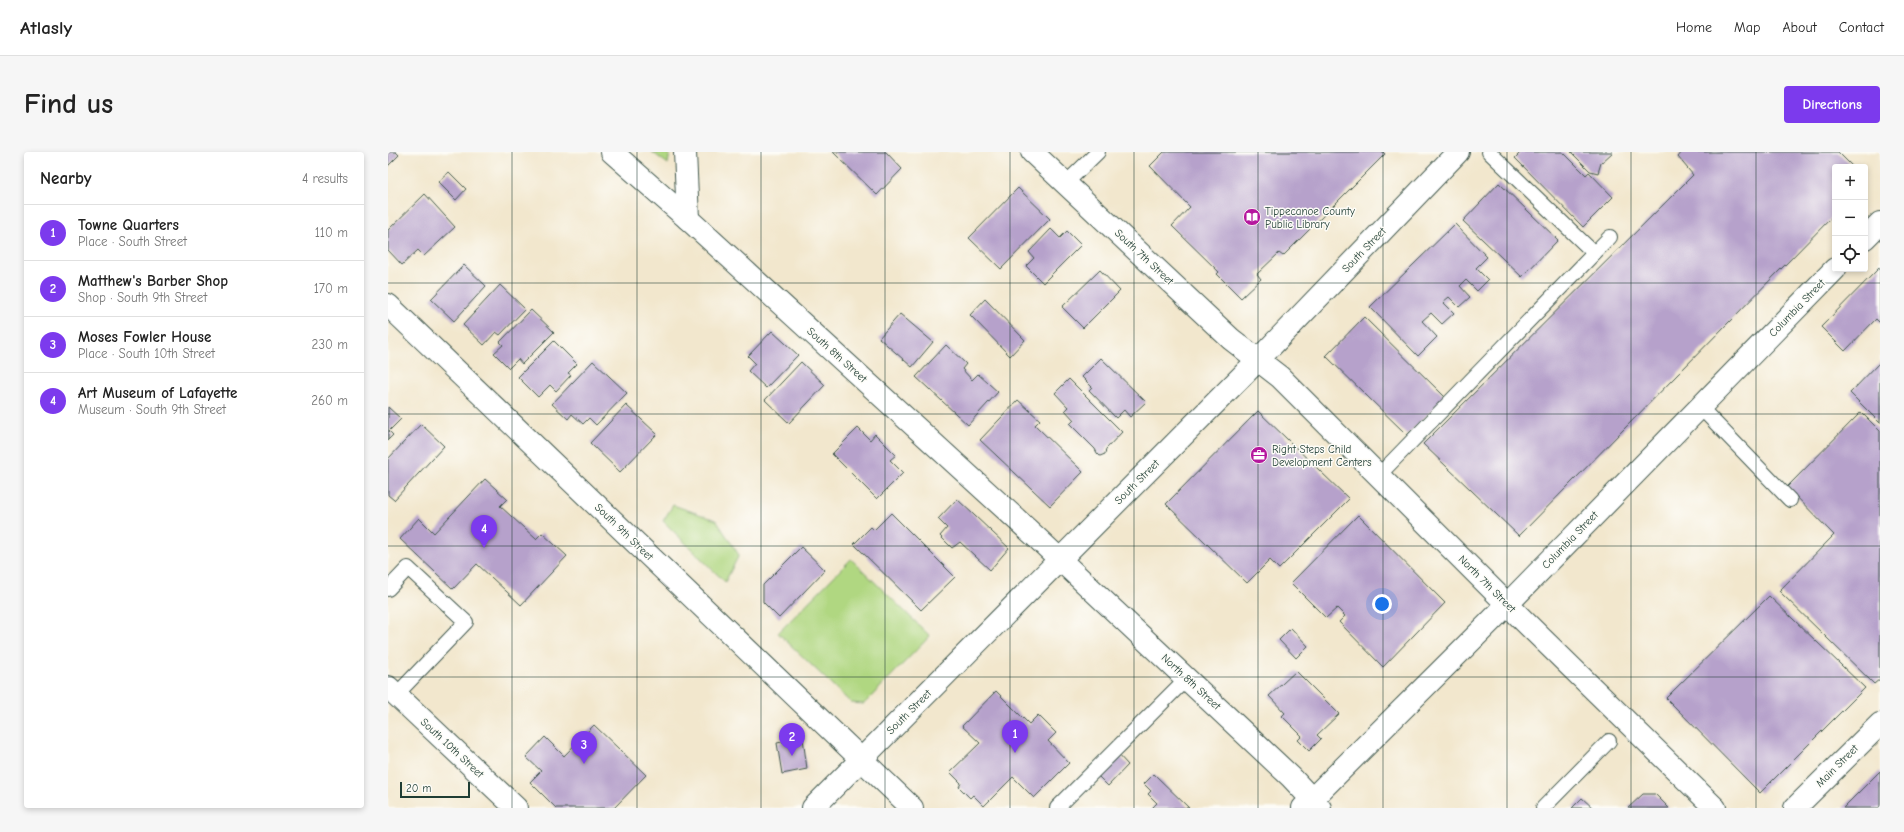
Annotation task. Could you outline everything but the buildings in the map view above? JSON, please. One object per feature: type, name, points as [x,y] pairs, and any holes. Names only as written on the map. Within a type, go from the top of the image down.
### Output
[{"type":"street","name":"South 8th Street","points":[[612,152],[688,219],[1060,559]]},
{"type":"street","points":[[686,152],[688,219]]},
{"type":"street","name":"South 7th Street","points":[[1032,152],[1231,339],[1258,360]]},
{"type":"street","name":"South Street","points":[[812,808],[1258,360],[1458,152]]},
{"type":"street","points":[[1867,236],[1880,223]]},
{"type":"street","name":"Columbia Street","points":[[1311,805],[1832,272]]},
{"type":"street","name":"South 9th Street","points":[[388,305],[912,808]]},
{"type":"street","name":"North 7th Street","points":[[1258,360],[1280,377],[1715,808]]},
{"type":"street","name":"North 8th Street","points":[[1060,559],[1291,777],[1311,805]]},
{"type":"street","name":"South 10th Street","points":[[392,691],[516,808]]},
{"type":"street","name":"Main Street","points":[[1795,808],[1880,724]]},
{"type":"lane","points":[[1065,184],[1098,152]]},
{"type":"lane","points":[[1489,152],[1594,253]]},
{"type":"lane","points":[[1379,475],[1610,237]]},
{"type":"lane","points":[[1700,407],[1790,500]]},
{"type":"lane","points":[[388,589],[408,568],[466,622],[392,691]]},
{"type":"lane","points":[[1057,808],[1187,678]]},
{"type":"lane","points":[[1543,808],[1609,741]]},
{"type":"green space","points":[[652,152],[670,152],[668,164]]},
{"type":"green space","points":[[673,505],[716,520],[739,555],[725,582],[663,521]]},
{"type":"green space","points":[[851,559],[930,636],[864,704],[851,703],[778,633]]},
{"type":"place","name":"Tippecanoe County Public Library","points":[[1252,217]]},
{"type":"place","name":"Right Steps Child Development Centers","points":[[1259,455]]},
{"type":"place","name":"Art Museum of Lafayette","points":[[484,548]]},
{"type":"place","name":"Towne Quarters","points":[[1015,753]]},
{"type":"place","name":"Matthew's Barber Shop","points":[[792,756]]},
{"type":"place","name":"Moses Fowler House","points":[[584,764]]}]
